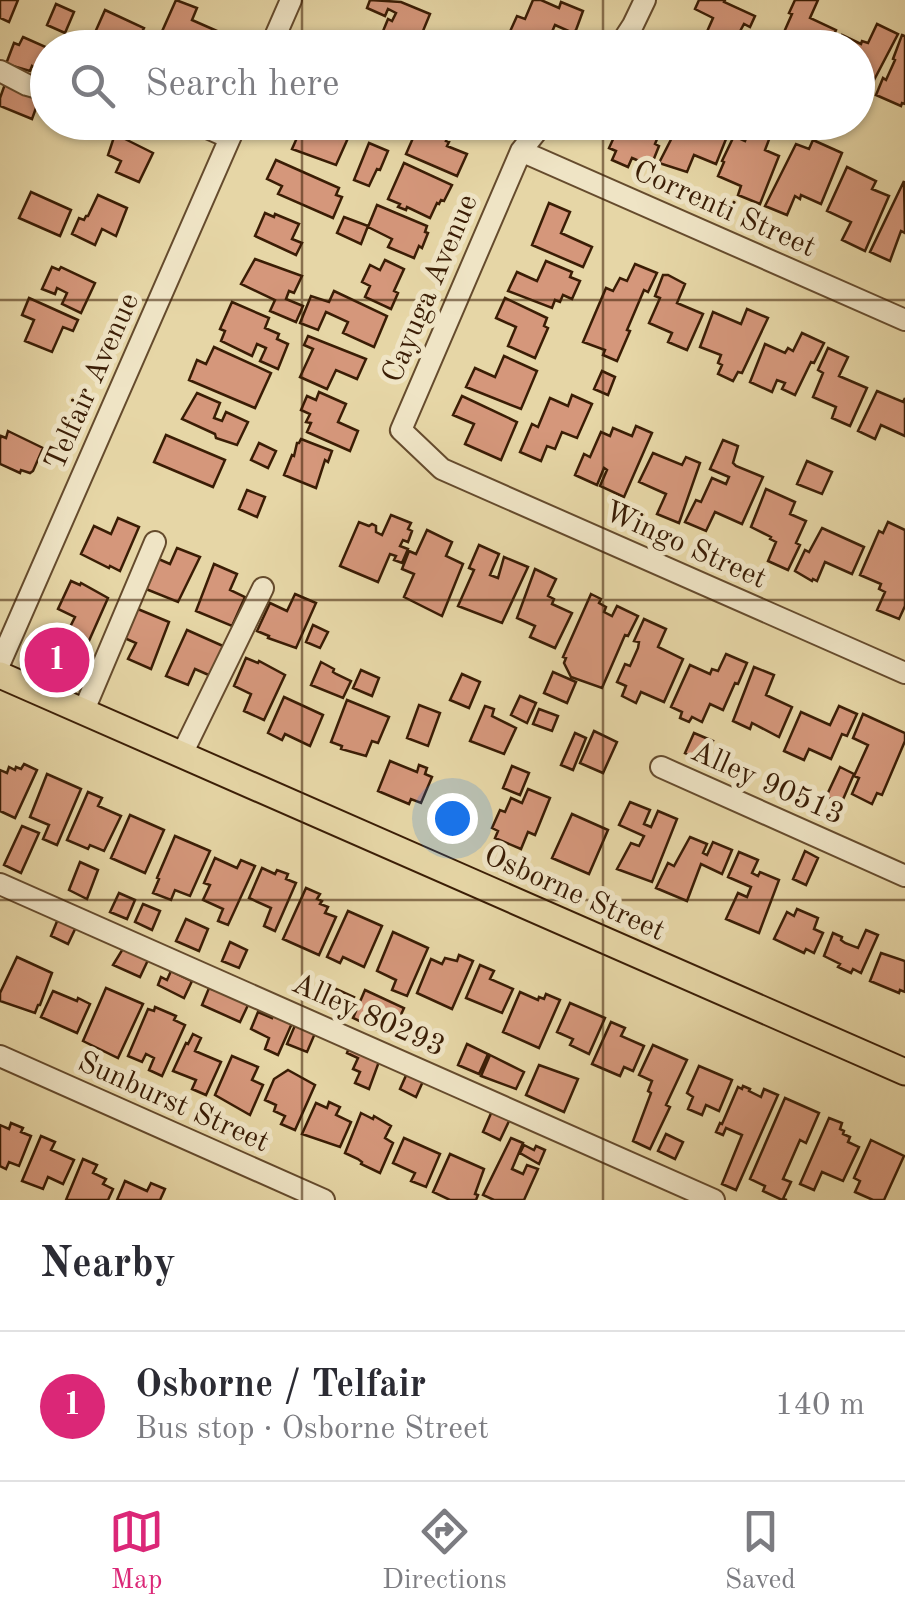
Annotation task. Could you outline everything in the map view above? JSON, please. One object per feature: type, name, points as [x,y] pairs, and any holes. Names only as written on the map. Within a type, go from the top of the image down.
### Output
[{"type":"main road","name":"Osborne Street","points":[[0,675],[905,1072]]},
{"type":"street","points":[[278,30],[291,0]]},
{"type":"street","points":[[630,30],[645,0]]},
{"type":"street","points":[[0,71],[30,86]]},
{"type":"street","name":"Telfair Avenue","points":[[0,663],[230,140]]},
{"type":"street","name":"Cayuga Avenue","points":[[442,469],[401,430],[521,151],[530,140]]},
{"type":"street","name":"Correnti Street","points":[[521,151],[905,320]]},
{"type":"street","name":"Wingo Street","points":[[442,469],[905,673]]},
{"type":"street","points":[[84,710],[154,542]]},
{"type":"street","points":[[181,756],[262,588]]},
{"type":"street","name":"Alley 90513","points":[[661,767],[905,876]]},
{"type":"street","name":"Alley 80293","points":[[0,884],[714,1200]]},
{"type":"street","name":"Sunburst Street","points":[[0,1056],[324,1200]]},
{"type":"building","points":[[0,0],[18,0],[9,22],[0,18]]},
{"type":"building","points":[[176,0],[197,8],[192,20],[215,30],[163,30]]},
{"type":"building","points":[[370,0],[401,2],[430,14],[423,30],[383,30],[396,13],[388,9],[385,16],[367,8]]},
{"type":"building","points":[[533,0],[559,8],[561,2],[583,11],[576,30],[555,25],[553,30],[511,30],[517,16],[525,19]]},
{"type":"building","points":[[699,0],[725,0],[755,16],[750,27],[744,24],[741,30],[708,30],[713,18],[695,9]]},
{"type":"building","points":[[795,0],[818,0],[810,18],[836,30],[785,30],[792,14],[789,13]]},
{"type":"building","points":[[56,4],[74,12],[66,30],[47,25]]},
{"type":"building","points":[[105,10],[144,28],[143,30],[96,30]]},
{"type":"building","points":[[877,24],[898,34],[875,78],[875,30]]},
{"type":"building","points":[[902,35],[905,104],[901,106],[876,95],[895,60]]},
{"type":"building","points":[[23,37],[30,40],[30,71],[6,64],[14,43],[19,45]]},
{"type":"building","points":[[5,84],[30,93],[30,118],[0,106]]},
{"type":"building","points":[[113,140],[127,140],[153,153],[139,182],[116,172],[121,161],[108,155]]},
{"type":"building","points":[[296,140],[347,140],[336,165],[292,149]]},
{"type":"building","points":[[412,140],[446,140],[447,146],[467,154],[457,176],[406,154]]},
{"type":"building","points":[[613,140],[657,140],[659,146],[651,166],[632,158],[628,167],[612,160],[616,151],[609,148]]},
{"type":"building","points":[[671,140],[726,140],[716,164],[694,155],[687,172],[659,163]]},
{"type":"building","points":[[732,140],[769,140],[765,150],[779,156],[760,204],[738,195],[741,186],[718,176]]},
{"type":"building","points":[[813,140],[842,153],[821,204],[795,196],[787,215],[765,206],[796,144],[809,149]]},
{"type":"building","points":[[369,143],[388,151],[369,186],[354,180]]},
{"type":"building","points":[[276,160],[339,188],[336,195],[342,197],[333,218],[278,194],[282,186],[267,179]]},
{"type":"building","points":[[404,163],[452,185],[430,218],[398,207],[400,204],[388,199]]},
{"type":"building","points":[[847,167],[876,181],[872,189],[889,196],[865,251],[842,240],[851,222],[827,211]]},
{"type":"building","points":[[904,181],[905,233],[901,231],[890,261],[870,252]]},
{"type":"building","points":[[31,192],[71,210],[60,236],[19,218]]},
{"type":"building","points":[[98,195],[127,208],[116,236],[102,229],[95,245],[72,234],[79,218],[84,220],[88,216]]},
{"type":"building","points":[[549,203],[570,212],[561,233],[592,247],[583,267],[532,245]]},
{"type":"building","points":[[377,205],[427,226],[422,248],[419,246],[414,258],[388,247],[392,239],[368,227]]},
{"type":"building","points":[[265,213],[299,224],[292,239],[302,243],[296,255],[255,236]]},
{"type":"building","points":[[344,217],[368,226],[361,244],[337,233]]},
{"type":"building","points":[[255,259],[302,276],[294,293],[289,291],[286,299],[303,306],[296,322],[270,311],[275,300],[241,284]]},
{"type":"building","points":[[385,260],[404,269],[391,309],[365,297],[370,286],[362,282],[370,265],[380,270]]},
{"type":"building","points":[[546,261],[572,272],[570,277],[580,281],[572,299],[563,295],[552,308],[508,291],[517,272],[537,281]]},
{"type":"building","points":[[635,264],[657,273],[648,292],[644,290],[617,361],[603,355],[605,350],[583,342],[606,288],[613,291],[620,278],[627,281]]},
{"type":"building","points":[[52,267],[61,267],[95,283],[81,313],[62,304],[67,293],[57,288],[55,294],[42,289]]},
{"type":"building","points":[[663,275],[685,284],[677,303],[703,314],[687,350],[668,342],[672,333],[649,323],[660,298],[655,296]]},
{"type":"building","points":[[334,291],[387,316],[374,347],[343,333],[348,322],[326,312],[318,330],[300,323],[311,296],[329,302]]},
{"type":"building","points":[[29,298],[78,320],[73,331],[63,327],[52,352],[25,341],[34,320],[22,315]]},
{"type":"building","points":[[505,298],[547,318],[544,326],[548,328],[535,358],[508,346],[516,327],[496,318]]},
{"type":"building","points":[[232,302],[269,318],[265,328],[279,334],[277,339],[288,344],[278,369],[260,361],[266,348],[257,344],[252,356],[221,341],[225,331],[220,329]]},
{"type":"building","points":[[747,309],[768,318],[742,373],[738,372],[733,381],[718,374],[721,355],[700,347],[713,312],[741,324]]},
{"type":"building","points":[[802,333],[824,343],[795,395],[782,389],[785,383],[777,380],[772,392],[750,382],[765,344],[785,353],[788,348],[793,351]]},
{"type":"building","points":[[308,336],[366,359],[357,379],[336,370],[327,389],[300,377],[313,349],[304,345]]},
{"type":"building","points":[[214,347],[271,373],[255,408],[189,380],[197,360],[206,364]]},
{"type":"building","points":[[828,348],[848,357],[839,376],[867,388],[850,426],[832,418],[836,407],[813,397],[823,373],[818,370]]},
{"type":"building","points":[[504,356],[537,371],[521,409],[466,387],[475,368],[495,377]]},
{"type":"building","points":[[602,371],[615,377],[608,395],[594,389]]},
{"type":"building","points":[[877,391],[903,402],[905,398],[905,436],[881,425],[875,439],[858,431]]},
{"type":"building","points":[[319,392],[346,404],[338,422],[358,431],[350,451],[307,432],[310,414],[301,410],[307,396],[316,400]]},
{"type":"building","points":[[197,393],[220,403],[214,418],[222,421],[226,412],[248,422],[237,445],[182,419]]},
{"type":"building","points":[[572,395],[592,404],[577,438],[562,432],[555,449],[547,446],[541,461],[520,452],[532,424],[538,427],[550,398],[568,406]]},
{"type":"building","points":[[462,396],[517,422],[501,460],[465,444],[474,424],[453,415]]},
{"type":"building","points":[[636,426],[652,433],[624,497],[600,486],[607,470],[604,468],[597,485],[575,475],[584,454],[590,457],[601,432],[610,436],[613,428],[632,436]]},
{"type":"building","points":[[8,431],[43,448],[30,473],[0,464],[0,439],[6,438]]},
{"type":"building","points":[[166,435],[225,460],[213,487],[154,462]]},
{"type":"building","points":[[301,439],[332,451],[316,488],[284,475]]},
{"type":"building","points":[[723,440],[738,446],[733,463],[736,466],[763,477],[742,524],[715,512],[706,531],[685,522],[696,500],[701,502],[712,478],[726,484],[729,477],[710,469]]},
{"type":"building","points":[[259,443],[276,451],[268,468],[251,460]]},
{"type":"building","points":[[653,453],[682,465],[686,457],[700,463],[679,523],[657,514],[666,494],[639,482]]},
{"type":"building","points":[[807,461],[832,472],[822,494],[797,484]]},
{"type":"building","points":[[766,489],[795,502],[790,514],[806,521],[788,570],[768,561],[776,542],[751,527]]},
{"type":"building","points":[[247,490],[265,497],[257,517],[239,509]]},
{"type":"building","points":[[391,515],[411,523],[408,542],[403,540],[400,546],[408,549],[402,563],[390,554],[378,582],[340,566],[359,522],[376,526],[376,532],[382,535]]},
{"type":"building","points":[[118,518],[139,527],[120,571],[81,554],[94,526],[111,534]]},
{"type":"building","points":[[888,522],[905,530],[905,606],[899,619],[877,610],[885,592],[879,589],[881,584],[860,575],[879,531],[883,533]]},
{"type":"building","points":[[822,528],[864,547],[852,574],[825,562],[817,581],[795,571]]},
{"type":"building","points":[[427,530],[452,542],[446,556],[463,564],[442,616],[404,597],[414,574],[402,569],[409,551],[416,554]]},
{"type":"building","points":[[479,545],[499,554],[490,575],[498,578],[504,557],[528,567],[502,623],[458,606],[474,570],[469,568]]},
{"type":"building","points":[[177,548],[200,557],[178,602],[141,587],[154,557],[170,564]]},
{"type":"building","points":[[214,564],[237,574],[230,590],[245,597],[232,626],[196,611]]},
{"type":"building","points":[[535,569],[556,579],[548,596],[554,599],[552,604],[572,613],[555,648],[530,637],[535,626],[517,618]]},
{"type":"building","points":[[71,581],[108,598],[88,643],[67,633],[75,617],[58,609]]},
{"type":"building","points":[[295,594],[316,603],[296,648],[257,631],[270,603],[287,611]]},
{"type":"building","points":[[591,594],[601,599],[599,603],[606,607],[604,612],[612,616],[617,606],[638,616],[628,636],[625,635],[602,688],[571,677],[563,657]]},
{"type":"building","points":[[133,607],[169,622],[151,669],[128,659],[136,643],[120,636]]},
{"type":"building","points":[[644,619],[666,629],[658,647],[683,659],[664,702],[641,692],[636,703],[622,696],[626,686],[617,682],[638,648],[639,642],[634,641]]},
{"type":"building","points":[[313,625],[328,632],[320,648],[306,642]]},
{"type":"building","points":[[187,630],[223,646],[211,676],[195,669],[188,685],[166,676]]},
{"type":"building","points":[[726,654],[747,663],[723,710],[710,704],[702,722],[692,717],[689,722],[680,718],[682,712],[671,707],[690,665],[710,674],[712,669],[718,671]]},
{"type":"building","points":[[246,658],[285,675],[264,720],[244,711],[251,694],[234,686]]},
{"type":"building","points":[[321,662],[351,681],[343,698],[311,685]]},
{"type":"building","points":[[754,667],[774,675],[766,695],[792,707],[779,737],[752,723],[750,729],[733,721]]},
{"type":"building","points":[[361,670],[379,678],[372,696],[353,688]]},
{"type":"building","points":[[553,672],[576,682],[567,703],[544,693]]},
{"type":"building","points":[[462,674],[480,682],[469,708],[450,700]]},
{"type":"building","points":[[520,696],[536,703],[527,723],[511,715]]},
{"type":"building","points":[[284,697],[323,715],[310,746],[285,734],[282,740],[268,733]]},
{"type":"building","points":[[347,700],[389,717],[378,743],[372,741],[366,756],[331,742]]},
{"type":"building","points":[[419,705],[440,713],[428,746],[407,738]]},
{"type":"building","points":[[485,706],[494,709],[492,716],[516,728],[504,754],[470,741]]},
{"type":"building","points":[[839,706],[857,714],[831,759],[809,749],[804,760],[784,751],[801,712],[830,725]]},
{"type":"building","points":[[539,709],[558,716],[552,731],[533,724]]},
{"type":"building","points":[[863,714],[905,733],[882,795],[877,793],[872,804],[852,794],[859,778],[854,776],[868,745],[853,738]]},
{"type":"building","points":[[594,731],[617,742],[603,773],[580,763]]},
{"type":"building","points":[[575,733],[586,738],[573,770],[561,765]]},
{"type":"building","points":[[694,733],[713,741],[704,761],[685,753]]},
{"type":"building","points":[[390,761],[417,772],[419,765],[427,768],[425,774],[432,777],[421,803],[411,799],[409,804],[378,791]]},
{"type":"building","points":[[24,764],[37,770],[15,818],[0,811],[0,770],[7,773],[9,767],[21,769]]},
{"type":"building","points":[[512,766],[529,773],[520,795],[503,788]]},
{"type":"building","points":[[840,767],[854,774],[841,804],[826,797]]},
{"type":"building","points":[[47,774],[81,789],[57,845],[43,839],[49,825],[30,817]]},
{"type":"building","points":[[528,789],[550,798],[535,835],[528,832],[521,849],[495,838],[498,831],[492,828],[511,798],[522,803]]},
{"type":"building","points":[[88,792],[102,798],[98,806],[121,816],[104,851],[67,840]]},
{"type":"building","points":[[630,802],[650,810],[644,824],[651,827],[658,811],[677,819],[652,882],[617,869],[631,843],[639,846],[644,836],[619,825]]},
{"type":"building","points":[[572,814],[608,830],[589,874],[552,858]]},
{"type":"building","points":[[130,815],[164,830],[145,873],[111,858]]},
{"type":"building","points":[[22,826],[39,833],[21,873],[4,865]]},
{"type":"building","points":[[175,836],[210,851],[190,896],[175,890],[171,900],[153,893]]},
{"type":"building","points":[[690,837],[707,844],[703,853],[707,855],[713,842],[732,850],[722,874],[701,864],[687,901],[656,888],[668,863],[674,866]]},
{"type":"building","points":[[805,851],[818,858],[806,885],[793,879]]},
{"type":"building","points":[[739,852],[758,860],[752,873],[779,880],[759,933],[726,919],[738,893],[747,897],[751,887],[728,877]]},
{"type":"building","points":[[215,858],[237,868],[241,860],[255,866],[228,925],[218,921],[223,909],[203,900],[210,885],[204,883]]},
{"type":"building","points":[[80,862],[98,870],[87,899],[69,890]]},
{"type":"building","points":[[262,868],[288,874],[286,879],[296,883],[275,931],[264,926],[271,908],[249,898]]},
{"type":"building","points":[[306,888],[320,894],[320,904],[328,907],[325,913],[336,917],[319,955],[283,939]]},
{"type":"building","points":[[119,893],[135,900],[127,919],[110,912]]},
{"type":"building","points":[[143,904],[160,911],[152,930],[135,922]]},
{"type":"building","points":[[797,909],[818,918],[814,929],[823,933],[814,953],[806,949],[804,953],[774,939],[787,912],[794,916]]},
{"type":"building","points":[[348,911],[382,926],[364,967],[343,957],[340,963],[327,957]]},
{"type":"building","points":[[58,919],[76,927],[68,944],[51,936]]},
{"type":"building","points":[[186,919],[208,929],[199,951],[176,941]]},
{"type":"building","points":[[866,930],[878,935],[861,973],[853,969],[851,973],[824,956],[833,933],[858,948]]},
{"type":"building","points":[[393,932],[428,948],[407,996],[392,990],[396,980],[377,971]]},
{"type":"building","points":[[230,942],[247,950],[239,968],[222,961]]},
{"type":"building","points":[[124,947],[149,958],[140,977],[113,965]]},
{"type":"building","points":[[881,953],[905,961],[905,992],[870,981]]},
{"type":"building","points":[[459,955],[473,961],[452,1009],[417,993],[431,959],[442,964],[445,958],[457,961]]},
{"type":"building","points":[[17,957],[52,973],[35,1013],[0,1001]]},
{"type":"building","points":[[480,965],[494,971],[490,979],[513,989],[502,1013],[466,998]]},
{"type":"building","points":[[171,971],[192,981],[184,998],[158,985],[161,977],[167,980]]},
{"type":"building","points":[[106,988],[143,1004],[118,1058],[83,1041]]},
{"type":"building","points":[[209,988],[249,1003],[240,1022],[202,1005]]},
{"type":"building","points":[[336,989],[354,997],[345,1016],[328,1008]]},
{"type":"building","points":[[365,990],[404,1008],[391,1036],[353,1018]]},
{"type":"building","points":[[53,991],[90,1004],[77,1033],[41,1017]]},
{"type":"building","points":[[520,992],[538,1000],[546,994],[560,1000],[539,1048],[503,1032]]},
{"type":"building","points":[[570,1003],[605,1018],[589,1054],[570,1045],[573,1039],[557,1032]]},
{"type":"building","points":[[155,1007],[176,1016],[174,1020],[185,1025],[162,1076],[149,1070],[154,1058],[146,1054],[142,1062],[128,1056],[148,1009],[154,1011]]},
{"type":"building","points":[[258,1012],[272,1018],[274,1013],[293,1021],[278,1055],[265,1049],[269,1038],[251,1029]]},
{"type":"building","points":[[410,1022],[443,1035],[436,1052],[403,1038]]},
{"type":"building","points":[[611,1022],[625,1028],[621,1036],[644,1046],[633,1071],[624,1067],[620,1076],[592,1064]]},
{"type":"building","points":[[296,1023],[316,1031],[307,1052],[287,1044]]},
{"type":"building","points":[[193,1034],[201,1038],[195,1051],[221,1062],[206,1095],[192,1089],[196,1080],[173,1071]]},
{"type":"building","points":[[467,1044],[488,1054],[479,1074],[458,1065]]},
{"type":"building","points":[[350,1045],[380,1059],[369,1089],[355,1083],[360,1072],[353,1069],[358,1058],[347,1053]]},
{"type":"building","points":[[653,1045],[687,1060],[650,1149],[633,1141],[651,1093],[648,1091],[652,1081],[639,1075]]},
{"type":"building","points":[[490,1055],[524,1072],[516,1089],[481,1076]]},
{"type":"building","points":[[232,1056],[258,1067],[252,1080],[263,1085],[250,1115],[215,1095]]},
{"type":"building","points":[[539,1065],[578,1079],[564,1112],[526,1095]]},
{"type":"building","points":[[699,1066],[732,1080],[719,1111],[706,1105],[702,1115],[688,1109],[693,1097],[687,1093]]},
{"type":"building","points":[[288,1070],[315,1085],[295,1130],[281,1124],[285,1116],[265,1100],[274,1079]]},
{"type":"building","points":[[408,1071],[424,1079],[416,1097],[400,1089]]},
{"type":"building","points":[[738,1087],[761,1097],[764,1089],[778,1095],[736,1190],[722,1184],[742,1135],[726,1128],[723,1135],[716,1132]]},
{"type":"building","points":[[785,1098],[819,1113],[806,1143],[800,1140],[783,1179],[791,1182],[783,1199],[787,1200],[782,1200],[750,1179]]},
{"type":"building","points":[[329,1102],[340,1107],[336,1115],[351,1122],[340,1147],[302,1134],[316,1103],[327,1108]]},
{"type":"building","points":[[492,1111],[510,1119],[500,1140],[483,1132]]},
{"type":"building","points":[[361,1113],[391,1126],[385,1138],[393,1143],[380,1173],[345,1153]]},
{"type":"building","points":[[829,1118],[842,1123],[840,1129],[850,1137],[848,1142],[859,1147],[843,1181],[822,1172],[814,1190],[800,1184]]},
{"type":"building","points":[[11,1123],[31,1136],[19,1166],[9,1162],[6,1169],[0,1166],[0,1125],[9,1129]]},
{"type":"building","points":[[666,1134],[683,1142],[675,1159],[658,1151]]},
{"type":"building","points":[[41,1136],[55,1142],[51,1150],[74,1160],[63,1184],[48,1177],[43,1189],[22,1181]]},
{"type":"building","points":[[404,1138],[440,1154],[426,1187],[411,1181],[415,1173],[393,1163]]},
{"type":"building","points":[[511,1138],[523,1143],[512,1169],[523,1174],[527,1165],[538,1169],[524,1200],[494,1200],[483,1195]]},
{"type":"building","points":[[871,1140],[904,1156],[884,1200],[855,1192],[860,1181],[854,1178]]},
{"type":"building","points":[[524,1145],[545,1150],[539,1164],[520,1153]]},
{"type":"building","points":[[450,1154],[484,1169],[476,1200],[450,1200],[433,1192]]},
{"type":"building","points":[[83,1159],[97,1165],[93,1173],[106,1179],[103,1184],[113,1189],[108,1200],[66,1200]]},
{"type":"building","points":[[125,1181],[147,1191],[151,1183],[165,1189],[160,1200],[117,1200]]},
{"type":"place","name":"Osborne / Telfair","points":[[57,660]]}]
